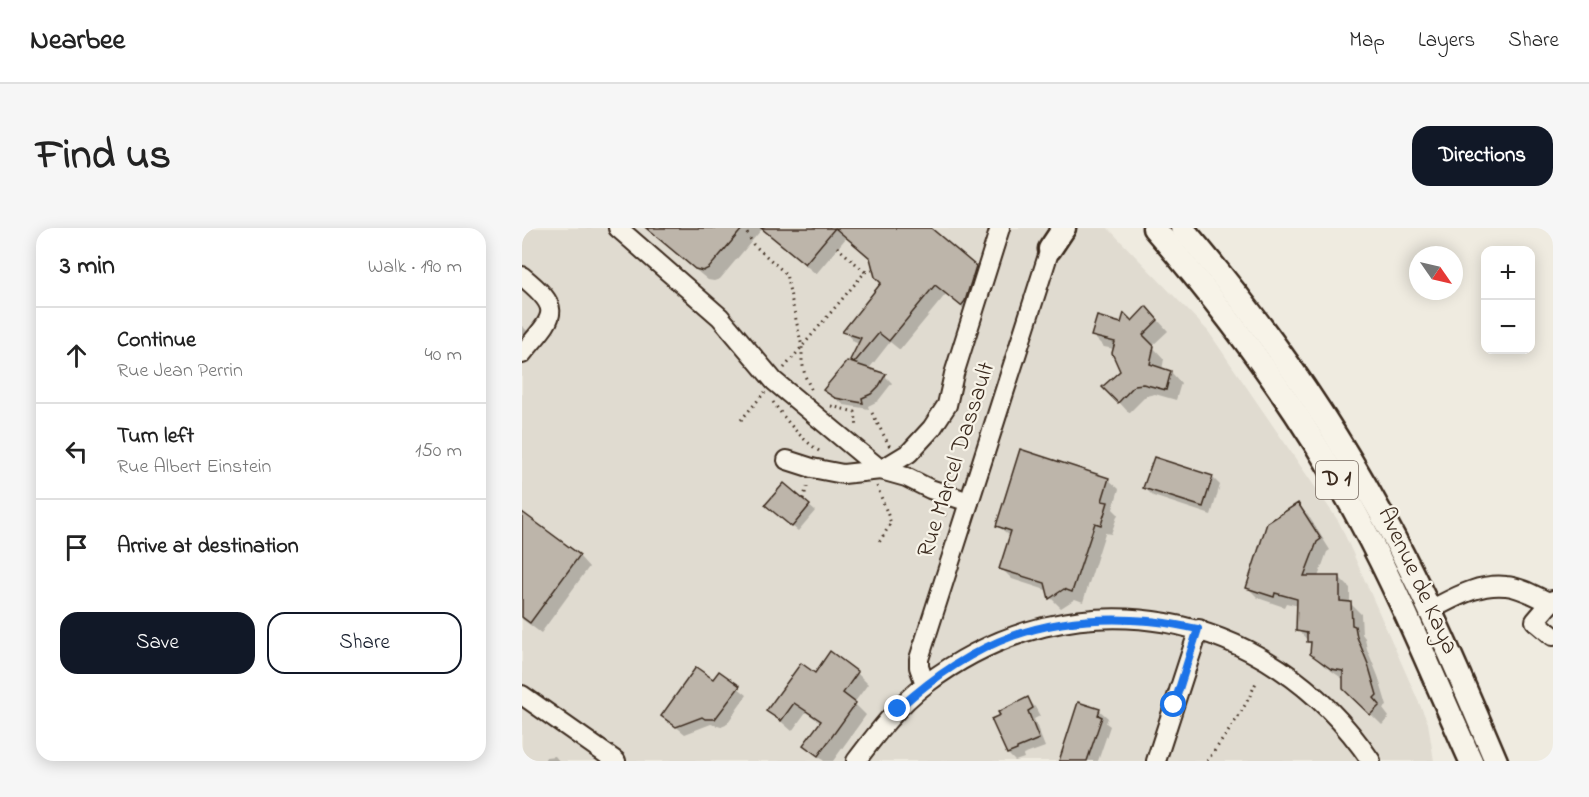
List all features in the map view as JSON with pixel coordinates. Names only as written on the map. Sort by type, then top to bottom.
[{"type":"main road","points":[[1052,239],[1064,228]]},
{"type":"main road","points":[[1136,228],[1200,299],[1360,521]]},
{"type":"main road","name":"Avenue de Kaya","points":[[1154,228],[1210,294],[1246,342],[1308,434],[1360,521],[1383,565],[1471,761]]},
{"type":"main road","name":"Avenue de Kaya","points":[[1182,228],[1262,327],[1329,425],[1379,510],[1430,610],[1496,761]]},
{"type":"street","points":[[618,228],[720,316],[774,381],[882,481]]},
{"type":"street","points":[[882,481],[932,428],[947,405],[954,374],[1000,228]]},
{"type":"street","name":"Rue Marcel Dassault","points":[[925,684],[919,667],[919,659],[1052,239]]},
{"type":"street","points":[[522,276],[543,294],[550,307],[550,313],[543,327],[522,354]]},
{"type":"street","points":[[787,460],[812,468],[882,481],[906,477],[930,489],[969,502]]},
{"type":"street","points":[[1430,610],[1468,591],[1491,586],[1508,586],[1552,601],[1535,621],[1553,636]]},
{"type":"street","points":[[856,761],[898,709],[925,684],[959,661],[995,642],[1027,630],[1059,623],[1112,619],[1151,621],[1198,629],[1259,654],[1309,689],[1336,714],[1371,761]]},
{"type":"street","points":[[1156,761],[1198,629]]},
{"type":"street","points":[[522,695],[616,761]]},
{"type":"path","points":[[744,228],[753,244],[786,274],[802,347],[805,376],[815,394]]},
{"type":"path","points":[[837,247],[865,272]]},
{"type":"path","points":[[741,420],[865,272],[872,270]]},
{"type":"path","points":[[828,405],[855,411]]},
{"type":"path","points":[[928,506],[962,523]]},
{"type":"path","points":[[1207,761],[1235,722],[1257,681]]},
{"type":"shaded area","points":[[522,228],[1108,228],[1208,331],[1339,522],[1428,723],[1434,761],[522,761]]},
{"type":"building","points":[[646,228],[743,228],[709,268],[703,271],[695,269]]},
{"type":"building","points":[[761,228],[835,228],[805,264]]},
{"type":"building","points":[[835,228],[931,228],[976,266],[965,301],[961,306],[935,285],[889,341],[879,333],[854,363],[850,360],[861,338],[842,332],[881,283],[875,277],[870,258]]},
{"type":"building","points":[[1146,306],[1158,320],[1143,335],[1154,346],[1150,364],[1171,371],[1166,390],[1143,384],[1135,385],[1118,403],[1102,387],[1120,371],[1112,353],[1115,342],[1091,336],[1097,316],[1121,323],[1124,313],[1132,321]]},
{"type":"building","points":[[847,361],[886,374],[871,394],[862,398],[863,403],[835,398],[823,390]]},
{"type":"building","points":[[1020,449],[1109,478],[1102,501],[1108,502],[1101,525],[1095,523],[1072,592],[1064,589],[1049,599],[1045,583],[999,569],[1011,531],[996,526]]},
{"type":"building","points":[[1154,457],[1213,476],[1203,507],[1143,488]]},
{"type":"building","points":[[784,483],[810,505],[792,527],[765,505]]},
{"type":"building","points":[[1298,503],[1321,539],[1317,542],[1304,576],[1340,576],[1340,601],[1351,602],[1352,625],[1355,626],[1368,664],[1377,695],[1374,698],[1380,705],[1370,715],[1343,689],[1343,671],[1331,669],[1310,654],[1311,642],[1307,642],[1307,633],[1296,631],[1297,599],[1275,593],[1274,597],[1246,588],[1267,523]]},
{"type":"building","points":[[522,512],[580,555],[530,623],[522,617]]},
{"type":"building","points":[[830,651],[858,672],[843,693],[856,703],[818,756],[803,745],[821,721],[794,703],[781,721],[766,711],[801,663],[815,673]]},
{"type":"building","points":[[696,667],[713,679],[719,671],[740,686],[715,719],[702,717],[676,727],[661,716]]},
{"type":"building","points":[[1028,697],[1033,708],[1028,711],[1039,739],[1007,754],[991,719],[1000,715],[998,712]]},
{"type":"building","points":[[1078,702],[1100,709],[1098,715],[1102,717],[1087,761],[1059,761]]},
{"type":"route","points":[[898,709],[925,684],[959,661],[995,642],[1027,630],[1088,619],[1151,621],[1198,629],[1174,705]]}]
